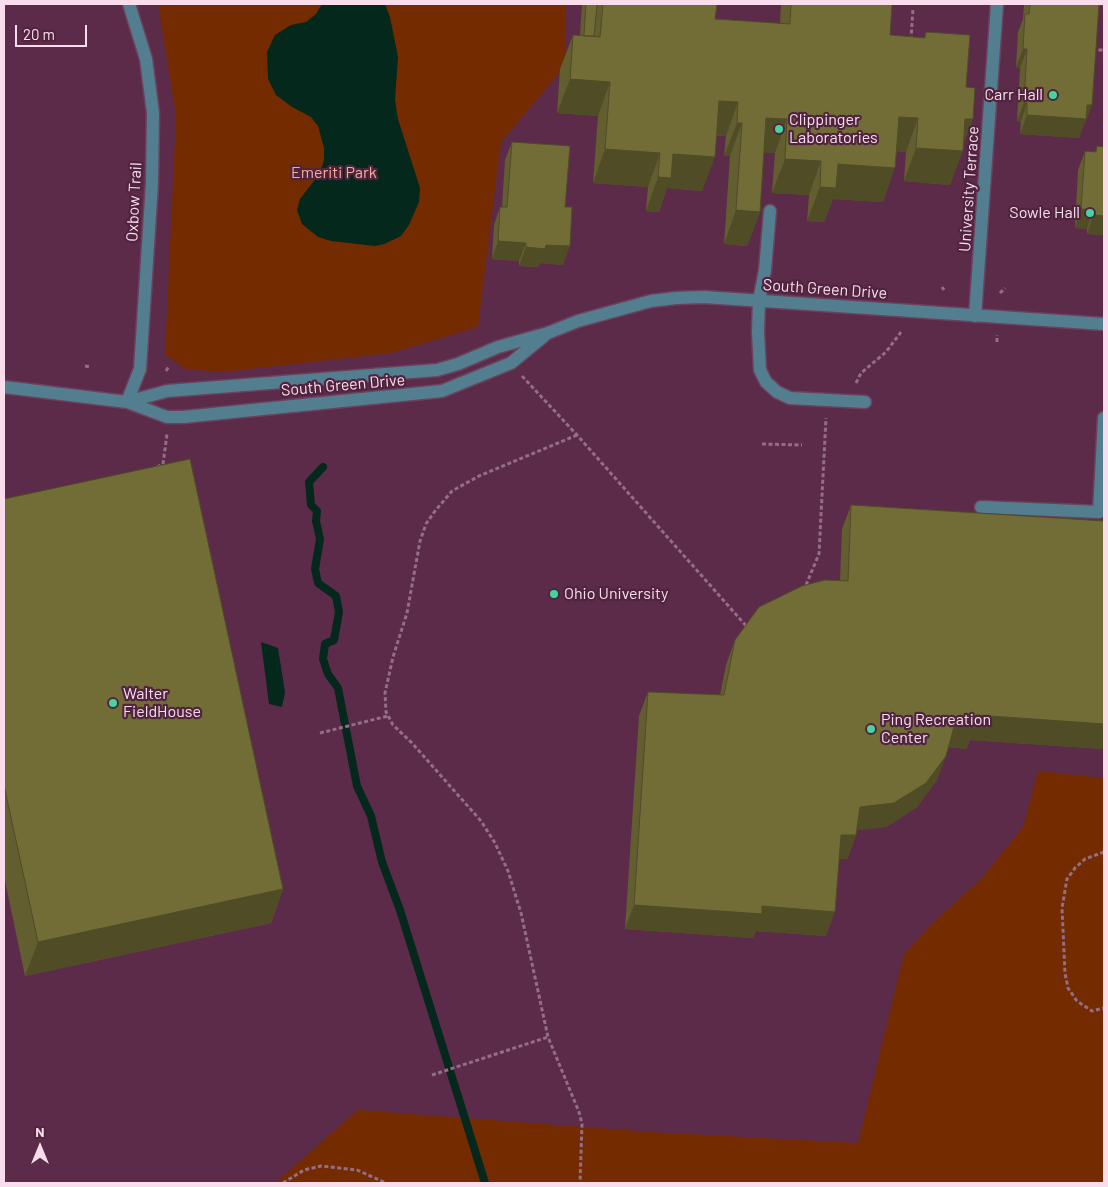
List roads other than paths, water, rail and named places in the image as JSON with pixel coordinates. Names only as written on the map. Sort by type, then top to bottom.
[{"type":"street","name":"Oxbow Trail","points":[[127,402],[140,369],[152,183],[154,113],[146,59],[129,4]]},
{"type":"street","name":"University Terrace","points":[[975,316],[997,4]]},
{"type":"street","points":[[770,211],[765,270],[759,300],[758,352],[760,370],[766,382],[777,392],[790,398],[865,402]]},
{"type":"street","name":"South Green Drive","points":[[127,402],[167,392],[437,370],[458,364],[498,347],[548,333],[578,321],[651,301],[704,297],[1104,324]]},
{"type":"street","name":"South Green Drive","points":[[4,387],[127,402],[167,417],[183,417],[442,391],[511,363],[548,333]]},
{"type":"street","points":[[981,507],[1099,512],[1104,418]]},
{"type":"waterway","points":[[323,467],[309,482],[311,505],[317,511],[316,521],[320,539],[315,569],[318,583],[336,596],[339,612],[334,640],[325,644],[323,659],[328,674],[338,688],[357,786],[371,816],[382,862],[400,910],[485,1183]]},
{"type":"place","name":"Carr Hall","points":[[1053,95]]},
{"type":"place","name":"Clippinger Laboratories","points":[[779,129]]},
{"type":"place","name":"Sowle Hall","points":[[1090,213]]},
{"type":"place","name":"Ohio University","points":[[554,594]]},
{"type":"place","name":"Walter FieldHouse","points":[[113,703]]},
{"type":"place","name":"Ping Recreation Center","points":[[871,729]]},
{"type":"park label","name":"Emeriti Park","points":[[334,173]]}]
